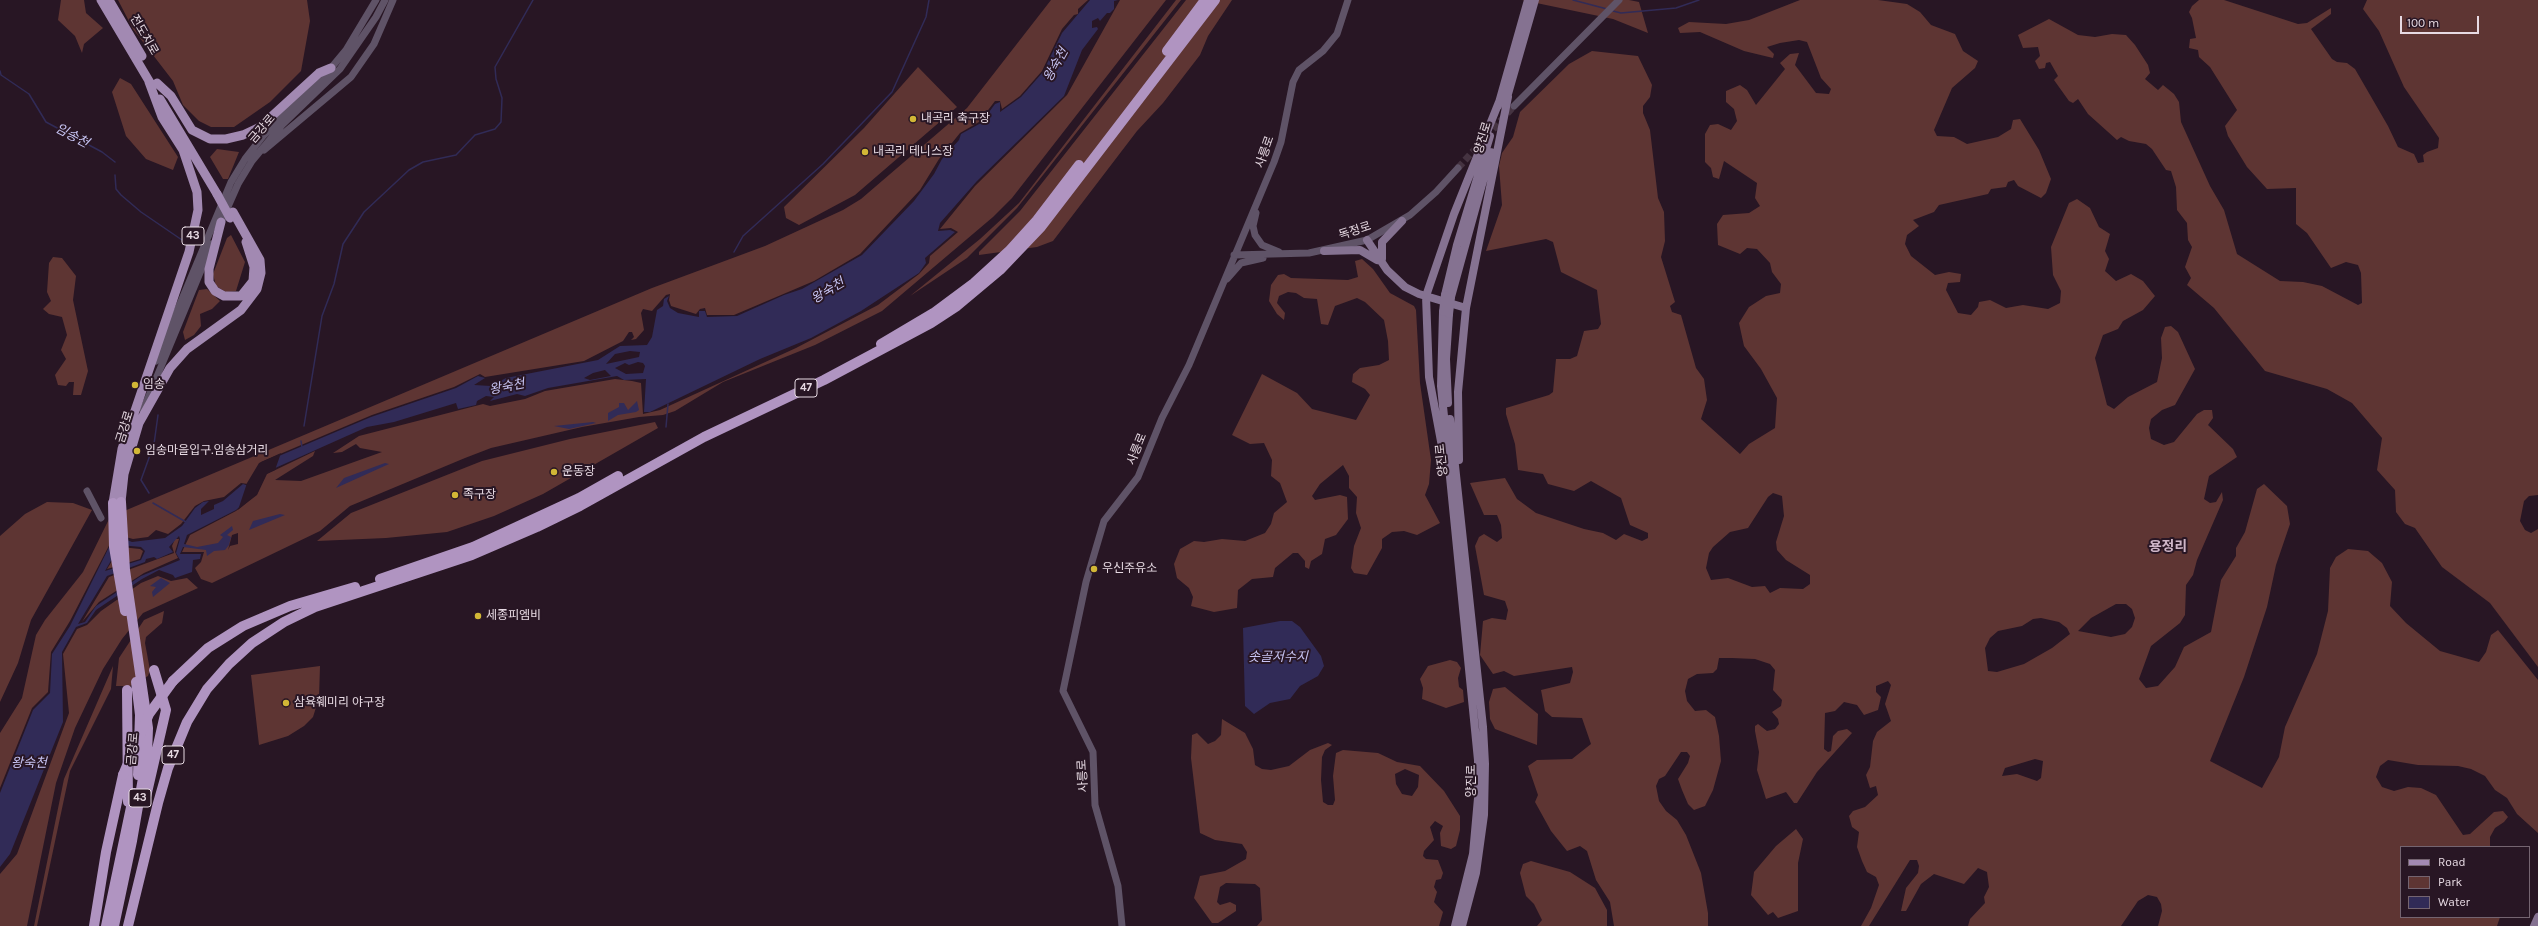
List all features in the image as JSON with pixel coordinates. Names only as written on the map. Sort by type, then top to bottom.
[{"type":"highway","name":"47","points":[[94,926],[106,852],[123,775],[150,714],[173,681],[192,661],[224,636],[262,616],[466,550],[537,519],[722,421],[881,344],[935,312],[974,284],[1009,251],[1037,220],[1205,0]]},
{"type":"highway","name":"47","points":[[128,926],[158,803],[168,768],[186,722],[207,689],[252,643],[284,622],[315,607],[472,555],[580,506],[704,437],[824,380],[931,323],[957,306],[1000,270],[1041,227],[1214,0]]},
{"type":"highway","name":"금강로","points":[[106,926],[138,770],[140,751],[138,670],[125,570],[121,519],[117,502]]},
{"type":"highway","name":"금강로","points":[[114,926],[132,841],[147,755],[148,728],[114,547],[113,526],[117,502]]},
{"type":"highway","points":[[132,841],[158,753],[166,710],[154,670]]},
{"type":"highway","points":[[127,690],[127,824]]},
{"type":"main road","name":"전도치로","points":[[101,0],[153,82]]},
{"type":"main road","name":"전도치로","points":[[109,0],[153,82]]},
{"type":"main road","name":"양진로","points":[[1456,926],[1473,854],[1478,798],[1478,760],[1441,386],[1446,313],[1457,245],[1529,6],[1535,0]]},
{"type":"main road","name":"양진로","points":[[1448,296],[1508,97],[1529,6]]},
{"type":"main road","points":[[153,82],[171,96],[192,130],[210,139],[226,139],[243,135],[260,127],[305,84],[319,73],[335,66]]},
{"type":"main road","points":[[153,82],[232,215],[248,245],[254,267],[253,281],[248,290],[241,296],[233,298],[215,291],[209,282],[209,269],[221,222]]},
{"type":"main road","name":"43","points":[[141,394],[189,252],[198,210],[197,192],[183,150],[162,117],[153,82]]},
{"type":"main road","points":[[1461,519],[1458,392],[1466,308],[1508,97]]},
{"type":"main road","points":[[1453,508],[1429,377],[1426,296],[1457,206],[1499,102]]},
{"type":"main road","name":"43","points":[[139,423],[178,358],[193,344],[241,310],[257,289],[261,273],[260,260],[232,215]]},
{"type":"main road","points":[[1384,266],[1380,250],[1382,242],[1402,221]]},
{"type":"main road","points":[[1367,240],[1384,266]]},
{"type":"main road","points":[[1324,251],[1360,250],[1374,257],[1404,287],[1426,296],[1466,308]]},
{"type":"main road","name":"양진로","points":[[1446,313],[1448,396],[1483,727],[1485,764],[1484,815],[1476,873],[1462,926]]},
{"type":"main road","name":"금강로","points":[[117,502],[122,449],[141,394]]},
{"type":"main road","name":"금강로","points":[[117,502],[139,423]]},
{"type":"main road","points":[[2534,926],[2538,917]]},
{"type":"street","name":"금강로","points":[[348,52],[376,0]]},
{"type":"street","name":"금강로","points":[[139,423],[147,397],[238,184],[252,161],[282,125],[348,52],[376,17],[385,0]]},
{"type":"street","points":[[252,161],[351,77],[374,44],[393,0]]},
{"type":"street","name":"사릉로","points":[[1122,926],[1118,886],[1095,804],[1093,752],[1063,691],[1086,582],[1104,521],[1138,477],[1162,418],[1189,365],[1234,255],[1261,194],[1281,142],[1293,82],[1299,70],[1323,51],[1337,34],[1348,0]]},
{"type":"street","points":[[1514,106],[1592,25],[1619,0]]},
{"type":"street","name":"금강로","points":[[141,394],[232,182],[245,159],[263,136],[335,66]]},
{"type":"street","name":"독정로","points":[[1234,255],[1324,251],[1367,240],[1402,221],[1432,196],[1458,168]]},
{"type":"street","points":[[1261,194],[1253,226],[1255,235],[1262,244],[1283,254]]},
{"type":"street","points":[[1218,293],[1233,270],[1241,263],[1283,254]]},
{"type":"street","points":[[87,491],[101,518]]},
{"type":"green space","points":[[61,0],[84,0],[86,13],[103,28],[84,44],[82,53],[75,36],[58,20]]},
{"type":"green space","points":[[118,0],[307,0],[310,21],[301,71],[270,102],[234,127],[211,127],[199,121],[183,105],[173,81],[133,29]]},
{"type":"green space","points":[[1051,0],[1088,0],[1078,9],[1078,14],[1074,15],[1062,29],[1042,71],[1020,96],[1002,109],[1000,101],[995,101],[979,122],[960,133],[939,159],[920,190],[860,254],[814,281],[734,315],[707,315],[705,308],[700,309],[696,314],[671,306],[669,300],[670,294],[666,295],[652,311],[643,309],[641,313],[644,330],[636,339],[631,340],[634,337],[632,332],[629,332],[623,341],[584,361],[485,377],[480,374],[454,387],[372,415],[261,462],[248,484],[241,483],[224,497],[204,501],[195,506],[181,524],[168,534],[156,530],[148,537],[133,539],[115,534],[70,621],[51,652],[48,692],[32,708],[0,788],[0,733],[22,698],[36,635],[45,620],[83,572],[110,517],[652,288],[765,246],[843,210],[861,199],[967,108]]},
{"type":"green space","points":[[1120,0],[1166,0],[1012,198],[993,217],[882,311],[815,345],[723,382],[675,411],[663,415],[639,417],[582,427],[491,448],[465,458],[350,506],[320,531],[212,583],[201,579],[195,568],[201,562],[204,552],[182,552],[190,535],[236,511],[257,495],[267,474],[315,451],[313,456],[275,480],[301,481],[382,452],[360,448],[356,444],[342,452],[333,453],[359,436],[483,404],[490,406],[525,399],[545,391],[615,379],[632,381],[641,383],[643,414],[660,410],[796,348],[878,305],[919,274],[929,263],[930,256],[958,232],[951,228],[940,229],[975,186],[1067,95]]},
{"type":"green space","points":[[1176,0],[1181,0],[1017,208],[967,258],[910,296],[980,239],[1019,203]]},
{"type":"green space","points":[[1186,0],[1232,0],[1208,36],[1200,55],[1163,103],[1137,131],[1053,241],[1037,247],[979,255],[979,252],[1020,211]]},
{"type":"green space","points":[[1522,0],[1629,0],[1639,2],[1648,33],[1613,19]]},
{"type":"green space","points":[[1800,0],[1878,0],[1907,4],[1920,12],[1931,25],[1955,34],[1963,51],[1978,61],[1975,68],[1952,88],[1934,130],[1937,136],[1954,137],[1967,144],[1998,137],[2011,129],[2013,120],[2020,119],[2039,150],[2051,179],[2046,193],[2041,198],[2018,186],[2014,180],[2008,182],[2006,187],[1991,189],[1988,194],[1939,205],[1934,212],[1913,220],[1919,226],[1907,235],[1905,244],[1911,256],[1935,275],[1949,272],[1961,274],[1960,282],[1948,283],[1946,290],[1958,313],[1971,315],[1978,307],[1979,302],[1990,300],[2006,308],[2023,305],[2048,309],[2060,303],[2061,291],[2053,275],[2051,247],[2069,203],[2077,199],[2090,208],[2099,227],[2110,234],[2105,251],[2109,259],[2105,271],[2116,281],[2131,274],[2143,281],[2155,296],[2143,310],[2123,321],[2118,329],[2103,335],[2095,358],[2107,405],[2114,409],[2128,397],[2157,382],[2162,358],[2161,338],[2165,327],[2171,326],[2178,332],[2195,369],[2175,405],[2162,410],[2151,419],[2149,428],[2151,439],[2164,445],[2174,442],[2197,414],[2204,410],[2212,410],[2213,418],[2208,425],[2233,449],[2237,457],[2209,476],[2204,499],[2210,503],[2216,502],[2222,492],[2223,500],[2197,560],[2193,575],[2186,585],[2185,615],[2180,623],[2151,646],[2139,679],[2146,688],[2158,686],[2175,667],[2184,647],[2211,632],[2221,580],[2236,556],[2236,548],[2245,532],[2257,489],[2264,484],[2287,506],[2290,524],[2276,565],[2267,607],[2244,677],[2210,761],[2262,788],[2279,757],[2285,727],[2317,654],[2328,611],[2330,568],[2336,557],[2348,549],[2368,551],[2382,563],[2392,582],[2390,606],[2406,623],[2440,651],[2479,662],[2486,652],[2491,635],[2498,630],[2538,680],[2538,833],[2517,814],[2507,798],[2495,790],[2485,776],[2471,769],[2458,766],[2418,765],[2388,760],[2380,766],[2376,777],[2382,787],[2394,791],[2408,787],[2421,788],[2436,795],[2463,835],[2470,834],[2494,812],[2503,811],[2508,817],[2504,822],[2495,828],[2490,837],[2490,846],[2400,846],[2400,918],[2500,918],[2497,926],[2158,926],[2162,911],[2161,904],[2157,897],[2148,895],[2138,901],[2121,926],[1968,926],[1970,919],[1985,903],[1984,897],[1989,887],[1987,872],[1978,868],[1964,884],[1934,874],[1921,884],[1906,911],[1901,911],[1906,888],[1918,873],[1919,866],[1917,860],[1910,860],[1869,926],[1861,926],[1871,908],[1879,885],[1876,877],[1867,872],[1862,861],[1857,847],[1859,832],[1852,827],[1849,816],[1853,811],[1865,807],[1878,795],[1876,786],[1870,788],[1866,775],[1870,767],[1873,741],[1877,732],[1891,721],[1885,704],[1891,685],[1888,681],[1876,686],[1876,692],[1881,697],[1878,710],[1864,715],[1857,705],[1844,702],[1835,711],[1825,713],[1824,749],[1828,752],[1831,751],[1833,736],[1838,731],[1847,729],[1852,733],[1817,772],[1797,803],[1794,803],[1786,792],[1766,799],[1757,770],[1759,752],[1755,726],[1758,724],[1767,731],[1775,729],[1779,724],[1778,719],[1772,712],[1781,706],[1782,700],[1773,690],[1775,670],[1770,664],[1755,659],[1719,658],[1717,669],[1713,673],[1697,674],[1688,679],[1685,691],[1687,701],[1695,711],[1706,710],[1715,717],[1719,736],[1721,761],[1713,790],[1705,806],[1694,810],[1688,804],[1678,779],[1688,763],[1690,756],[1687,752],[1681,752],[1665,776],[1659,779],[1656,786],[1659,801],[1666,811],[1677,820],[1686,835],[1701,873],[1708,913],[1708,926],[1614,926],[1610,902],[1596,880],[1587,851],[1580,846],[1567,851],[1551,831],[1535,802],[1538,795],[1528,766],[1537,760],[1572,759],[1591,744],[1582,718],[1552,717],[1545,711],[1541,690],[1570,683],[1573,672],[1572,667],[1514,676],[1504,671],[1493,674],[1480,655],[1483,621],[1492,618],[1506,620],[1508,610],[1505,601],[1484,595],[1475,546],[1479,537],[1484,534],[1497,542],[1502,538],[1501,525],[1497,515],[1484,515],[1470,483],[1505,478],[1517,499],[1536,513],[1584,529],[1603,533],[1616,540],[1624,534],[1642,541],[1648,538],[1648,533],[1630,525],[1621,498],[1591,481],[1574,491],[1548,484],[1543,474],[1518,470],[1515,444],[1506,414],[1506,408],[1549,395],[1553,392],[1556,359],[1570,359],[1577,356],[1584,331],[1598,329],[1601,324],[1597,290],[1561,272],[1553,242],[1546,239],[1486,251],[1502,205],[1499,166],[1502,153],[1513,137],[1520,112],[1569,64],[1592,51],[1638,56],[1652,85],[1650,97],[1643,106],[1643,113],[1650,130],[1658,198],[1664,212],[1665,241],[1661,257],[1675,302],[1670,306],[1672,312],[1681,315],[1696,368],[1704,379],[1707,400],[1701,419],[1740,454],[1749,444],[1775,428],[1777,398],[1761,369],[1744,346],[1739,323],[1749,307],[1766,296],[1780,293],[1781,284],[1772,272],[1770,263],[1757,249],[1747,248],[1740,254],[1718,245],[1717,224],[1723,215],[1749,213],[1760,206],[1755,198],[1757,183],[1724,161],[1719,179],[1713,177],[1711,168],[1705,162],[1705,134],[1710,125],[1718,124],[1731,130],[1737,121],[1734,109],[1726,102],[1726,91],[1740,85],[1747,90],[1756,105],[1785,69],[1780,63],[1790,54],[1799,53],[1795,65],[1816,93],[1829,94],[1831,89],[1821,78],[1807,42],[1799,40],[1767,47],[1774,54],[1773,58],[1744,51],[1700,32],[1680,33],[1678,28],[1689,22],[1726,24],[1749,20]],"holes":[[[1773,493],[1782,496],[1784,516],[1776,542],[1777,550],[1786,560],[1810,575],[1810,584],[1803,589],[1780,588],[1770,593],[1765,586],[1752,587],[1728,578],[1711,580],[1706,568],[1709,553],[1713,547],[1730,532],[1748,528],[1768,497]],[[2116,604],[2126,604],[2132,609],[2135,618],[2132,627],[2125,634],[2111,637],[2078,631],[2091,618]],[[2041,618],[2059,622],[2067,628],[2070,634],[2052,648],[2024,664],[1997,672],[1988,671],[1985,648],[1990,638],[1998,631],[2022,626],[2033,619]],[[2035,759],[2043,761],[2041,778],[2037,781],[2017,774],[2002,776],[2005,768]]]},
{"type":"green space","points":[[2199,0],[2224,0],[2298,24],[2307,23],[2331,8],[2331,14],[2311,29],[2332,59],[2337,62],[2347,63],[2355,69],[2388,126],[2398,147],[2414,154],[2418,163],[2424,162],[2423,155],[2427,152],[2438,148],[2439,138],[2404,87],[2379,31],[2363,9],[2367,0],[2538,0],[2538,495],[2529,496],[2524,501],[2520,521],[2525,530],[2531,533],[2538,529],[2538,667],[2490,603],[2442,567],[2415,528],[2405,524],[2396,512],[2395,490],[2377,470],[2382,438],[2352,403],[2327,389],[2265,371],[2214,308],[2187,285],[2191,278],[2185,267],[2192,247],[2188,240],[2187,223],[2177,210],[2176,187],[2171,171],[2166,170],[2152,149],[2146,144],[2129,141],[2121,137],[2117,140],[2088,114],[2078,99],[2073,103],[2069,101],[2054,80],[2058,76],[2050,62],[2046,63],[2045,68],[2039,69],[2035,61],[2040,56],[2038,47],[2023,48],[2018,35],[2049,19],[2078,35],[2095,37],[2112,34],[2126,35],[2135,45],[2148,65],[2150,73],[2145,79],[2158,90],[2163,85],[2174,94],[2179,102],[2181,122],[2210,186],[2224,210],[2237,254],[2280,281],[2303,282],[2322,286],[2358,305],[2362,303],[2361,273],[2358,265],[2346,262],[2331,268],[2307,233],[2296,224],[2296,188],[2267,189],[2247,167],[2228,136],[2225,126],[2237,110],[2210,67],[2199,57],[2198,50],[2189,48],[2190,39],[2196,38],[2192,18],[2189,12],[2192,6]]},
{"type":"green space","points":[[918,67],[957,107],[855,195],[799,225],[786,218],[784,207],[864,128]]},
{"type":"green space","points":[[120,78],[131,84],[178,157],[173,170],[146,159],[126,136],[112,92]]},
{"type":"green space","points":[[217,149],[239,152],[228,179],[223,179],[210,157]]},
{"type":"green space","points":[[231,235],[245,262],[236,291],[226,292],[216,286],[213,274],[227,238]]},
{"type":"green space","points":[[53,257],[62,258],[76,276],[73,300],[88,371],[81,395],[73,395],[74,382],[69,382],[66,386],[58,385],[55,375],[66,359],[61,350],[67,335],[62,317],[49,314],[43,309],[51,301],[47,292],[49,263]]},
{"type":"green space","points":[[1362,259],[1373,269],[1390,293],[1414,306],[1416,310],[1420,383],[1431,460],[1429,484],[1425,495],[1440,523],[1417,535],[1404,531],[1392,532],[1382,539],[1382,548],[1367,575],[1354,573],[1351,568],[1354,546],[1361,528],[1356,513],[1357,497],[1349,488],[1349,476],[1343,465],[1320,484],[1312,496],[1315,500],[1340,495],[1347,497],[1348,519],[1336,535],[1325,539],[1322,554],[1311,561],[1309,569],[1305,567],[1305,561],[1298,553],[1293,553],[1275,568],[1273,577],[1252,579],[1238,590],[1237,608],[1214,612],[1191,606],[1193,597],[1189,588],[1177,578],[1174,564],[1180,549],[1194,541],[1204,542],[1222,539],[1245,541],[1265,533],[1271,524],[1274,513],[1287,502],[1280,483],[1271,476],[1272,460],[1264,443],[1250,444],[1232,435],[1262,374],[1297,393],[1312,409],[1356,420],[1370,395],[1365,389],[1352,382],[1353,374],[1360,368],[1379,365],[1389,360],[1388,341],[1384,320],[1365,302],[1357,298],[1335,306],[1328,325],[1321,324],[1317,299],[1304,298],[1296,293],[1288,292],[1279,296],[1277,303],[1285,313],[1284,320],[1277,314],[1269,301],[1271,285],[1278,275],[1284,274],[1291,278],[1348,280],[1358,277],[1355,261]]},
{"type":"green space","points":[[207,289],[220,301],[212,309],[200,314],[201,326],[194,335],[185,340],[183,332],[199,290]]},
{"type":"green space","points":[[655,422],[658,428],[543,494],[494,516],[447,532],[386,538],[317,541],[351,513],[482,461],[570,439]]},
{"type":"green space","points":[[47,502],[73,503],[92,510],[31,620],[18,663],[0,702],[0,536],[25,514]]},
{"type":"green space","points":[[175,539],[179,539],[175,552],[178,558],[144,573],[99,602],[82,622],[109,577],[174,553],[172,546]]},
{"type":"green space","points":[[121,547],[140,549],[143,551],[140,559],[107,569]]},
{"type":"green space","points":[[158,576],[171,581],[187,578],[198,588],[143,613],[122,639],[103,669],[75,728],[56,783],[27,926],[0,926],[0,874],[17,854],[69,713],[63,654],[77,629],[87,625],[101,611],[141,583]]},
{"type":"green space","points":[[164,611],[162,623],[146,637],[145,643],[150,670],[148,676],[130,686],[116,686],[119,658],[144,620]]},
{"type":"green space","points":[[1450,660],[1457,662],[1461,668],[1458,678],[1459,687],[1463,690],[1464,702],[1446,708],[1422,699],[1423,688],[1420,679],[1428,666]]},
{"type":"green space","points":[[113,666],[111,689],[70,771],[37,926],[34,926],[64,779]]},
{"type":"green space","name":"삼육훼미리 야구장","points":[[320,666],[319,698],[313,717],[304,726],[288,736],[259,745],[251,675]]},
{"type":"green space","points":[[1505,687],[1538,714],[1537,745],[1495,729],[1490,719],[1489,702],[1493,689]]},
{"type":"green space","points":[[1222,719],[1245,733],[1253,749],[1255,765],[1262,769],[1271,770],[1289,766],[1310,750],[1328,743],[1332,745],[1325,750],[1322,757],[1321,780],[1323,802],[1328,805],[1333,805],[1335,800],[1333,776],[1336,753],[1343,750],[1378,753],[1397,762],[1420,766],[1444,791],[1460,816],[1460,830],[1456,846],[1451,849],[1441,846],[1440,833],[1443,826],[1435,821],[1430,827],[1434,840],[1424,851],[1423,856],[1426,859],[1438,860],[1443,873],[1441,879],[1436,880],[1434,887],[1437,892],[1434,902],[1443,912],[1439,926],[1257,926],[1262,920],[1260,888],[1255,884],[1226,883],[1220,887],[1217,902],[1220,905],[1230,902],[1236,905],[1236,911],[1218,923],[1212,923],[1194,898],[1200,876],[1225,871],[1246,859],[1247,852],[1242,844],[1215,840],[1200,833],[1191,758],[1192,735],[1197,733],[1208,744],[1215,741],[1221,735]],"holes":[[[1405,769],[1419,775],[1418,787],[1412,796],[1402,794],[1396,784],[1395,774]]]},
{"type":"green space","points":[[1796,829],[1803,839],[1798,863],[1798,911],[1778,918],[1773,912],[1768,915],[1751,895],[1754,872],[1776,846]]},
{"type":"green space","points":[[1531,861],[1570,872],[1595,888],[1607,910],[1607,926],[1537,926],[1542,920],[1534,904],[1526,896],[1520,873],[1523,864]]},
{"type":"water","name":"왕숙천","points":[[1090,0],[1118,0],[1114,1],[1114,9],[1110,13],[1107,13],[1100,21],[1098,18],[1092,21],[1092,28],[1097,27],[1098,29],[1082,50],[1064,96],[977,181],[940,223],[938,231],[950,230],[955,232],[925,258],[926,263],[919,273],[861,311],[811,338],[760,359],[650,412],[644,412],[646,379],[624,380],[617,376],[548,388],[525,396],[517,394],[490,401],[494,397],[486,396],[477,401],[476,405],[458,409],[456,403],[394,422],[367,427],[264,473],[255,493],[236,510],[187,535],[184,544],[197,547],[218,543],[223,537],[220,535],[232,526],[233,530],[227,535],[231,537],[229,545],[225,550],[214,551],[207,556],[206,550],[183,547],[180,554],[201,554],[200,559],[193,560],[192,572],[175,578],[173,575],[159,570],[142,579],[96,610],[87,623],[76,627],[62,652],[63,722],[10,854],[0,867],[0,793],[33,710],[50,693],[52,654],[70,626],[115,535],[132,542],[165,538],[182,526],[195,508],[203,502],[209,501],[201,509],[201,515],[214,509],[214,505],[223,501],[243,484],[249,486],[260,464],[371,417],[456,388],[478,376],[485,378],[474,385],[491,386],[506,378],[598,360],[620,346],[647,345],[652,337],[657,310],[663,306],[664,299],[669,296],[667,301],[670,308],[678,313],[699,317],[699,311],[705,311],[707,317],[737,316],[784,295],[802,289],[862,255],[914,201],[934,174],[942,159],[959,140],[961,134],[981,123],[995,104],[1000,102],[1000,112],[1021,97],[1043,72],[1062,33]],"holes":[[[630,351],[640,352],[639,357],[606,364],[615,354]],[[638,362],[643,363],[645,366],[643,373],[626,374],[615,368],[625,363],[629,365]],[[605,370],[611,376],[590,380],[584,378],[593,373]],[[179,536],[180,539],[176,553],[180,560],[141,576],[96,606],[85,622],[78,624],[107,576],[145,562],[146,559],[154,557],[157,559],[173,552],[169,547]],[[120,545],[141,547],[145,551],[141,560],[105,571]]]},
{"type":"water","points":[[637,401],[639,410],[636,412],[618,415],[608,421],[608,413],[619,407],[619,403],[624,403],[628,410]]},
{"type":"water","points":[[593,422],[596,423],[569,429],[554,426]]},
{"type":"water","points":[[385,463],[389,464],[336,488],[344,478]]},
{"type":"water","points":[[280,514],[285,515],[249,530],[253,521]]},
{"type":"water","points":[[161,578],[170,583],[153,597],[152,592],[156,587],[150,586]]},
{"type":"water","name":"솟골저수지","points":[[1280,621],[1292,621],[1300,627],[1321,656],[1324,666],[1318,676],[1300,686],[1290,699],[1270,703],[1254,714],[1245,706],[1243,628]]},
{"type":"pier","points":[[281,453],[275,470],[266,474],[257,494],[238,510],[247,483],[259,463]]},
{"type":"pier","points":[[238,533],[238,544],[230,546],[228,550],[232,535]]},
{"type":"waterway","points":[[304,426],[322,316],[334,284],[343,244],[364,212],[409,170],[423,162],[456,155],[475,135],[495,129],[501,122],[502,98],[496,79],[495,67],[533,0]]},
{"type":"waterway","points":[[734,252],[743,236],[823,164],[892,92],[926,17],[929,0]]},
{"type":"waterway","points":[[1573,0],[1607,9]]},
{"type":"waterway","points":[[1613,11],[1621,13],[1676,8],[1699,0]]},
{"type":"waterway","name":"임송천","points":[[0,71],[1,75],[29,94],[46,122],[102,152],[115,162]]},
{"type":"waterway","name":"임송천","points":[[115,175],[116,189],[121,195],[141,212],[182,240]]},
{"type":"waterway","points":[[666,427],[668,404]]},
{"type":"waterway","name":"임송천","points":[[149,493],[141,480],[154,444],[158,415]]},
{"type":"waterway","points":[[301,441],[302,447]]},
{"type":"waterway","name":"임송천","points":[[153,503],[186,522]]},
{"type":"tunnel","points":[[1458,168],[1514,106]]},
{"type":"place","name":"내곡리 축구장","points":[[913,119]]},
{"type":"place","name":"내곡리 테니스장","points":[[865,152]]},
{"type":"place","name":"임송","points":[[135,385]]},
{"type":"place","name":"임송마을입구.임송삼거리","points":[[137,451]]},
{"type":"place","name":"운동장","points":[[554,472]]},
{"type":"place","name":"족구장","points":[[455,495]]},
{"type":"place","name":"우신주유소","points":[[1094,569]]},
{"type":"place","name":"세종피엠비","points":[[478,616]]},
{"type":"place","name":"삼육훼미리 야구장","points":[[286,703]]},
{"type":"district","name":"용정리","points":[[2168,547]]}]
